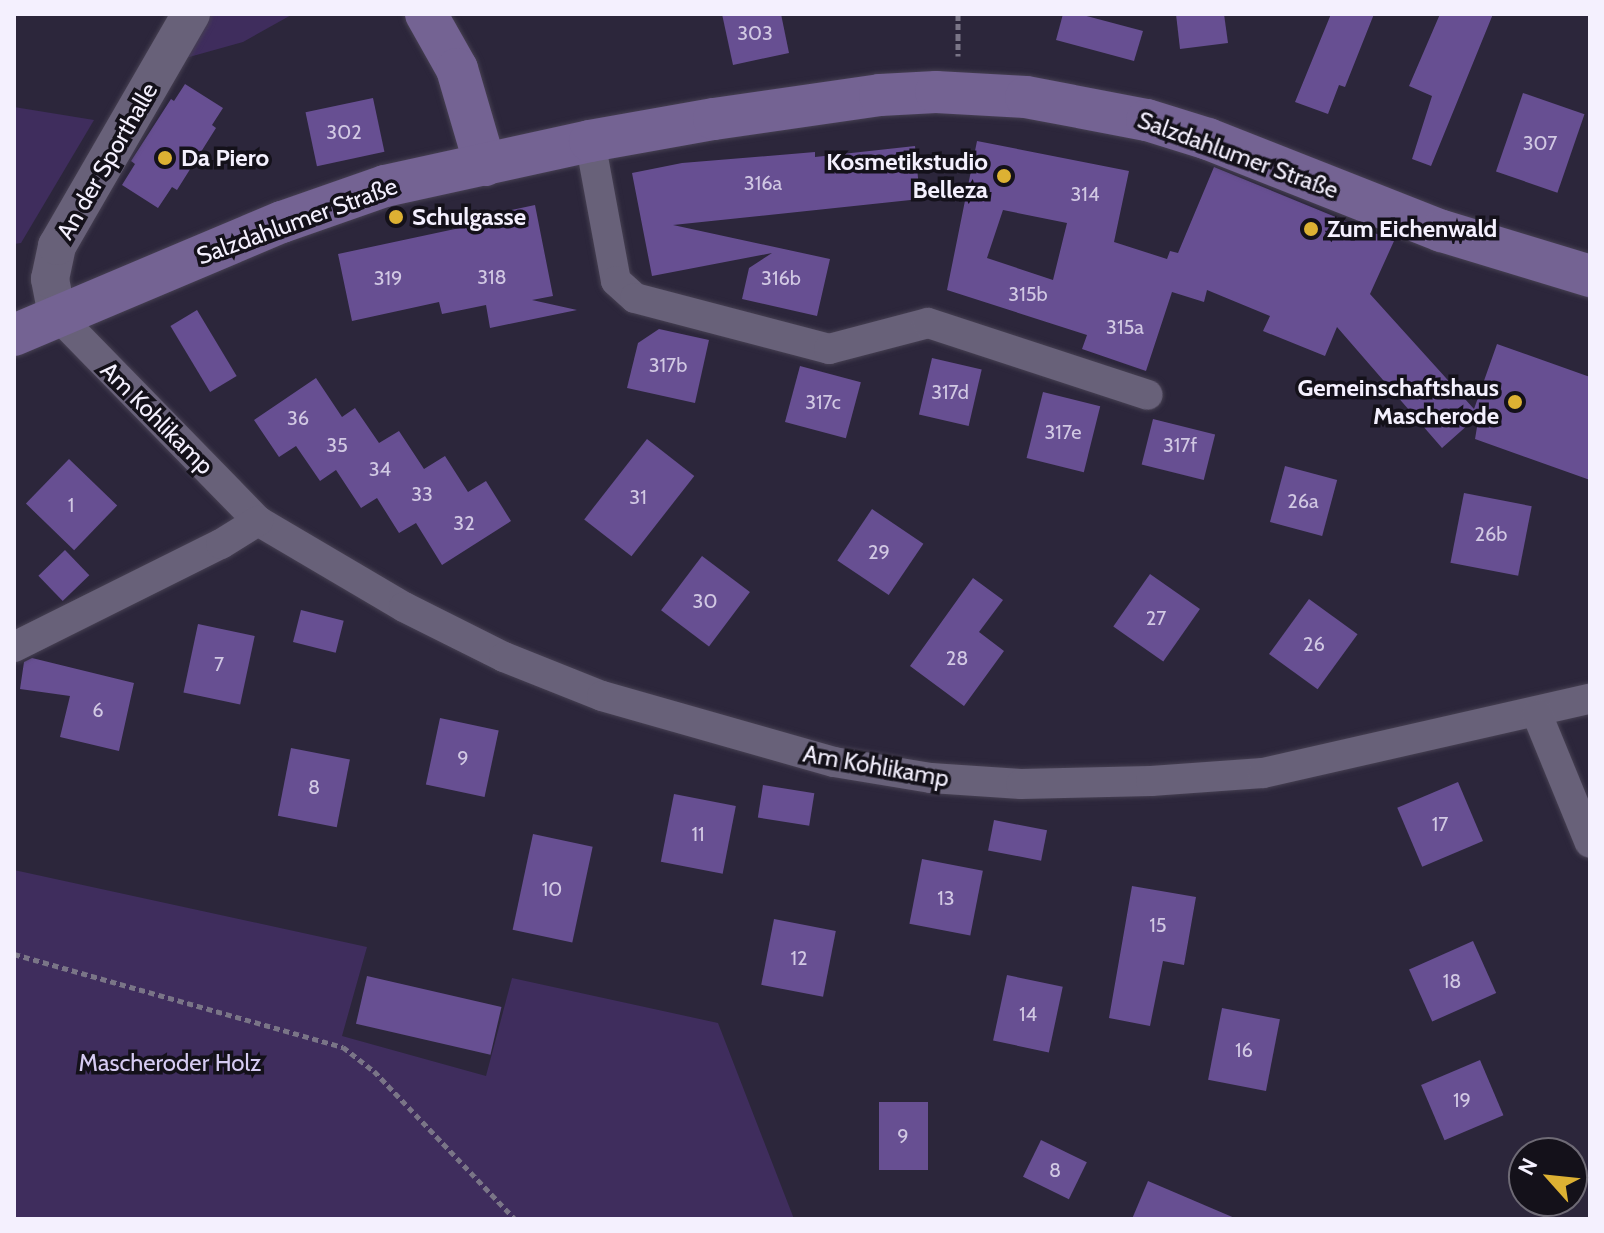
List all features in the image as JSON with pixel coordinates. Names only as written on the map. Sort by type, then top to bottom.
[{"type":"main road","points":[[426,14],[457,69],[485,165]]},
{"type":"main road","name":"Salzdahlumer Straße","points":[[14,335],[341,200],[385,186],[590,141],[880,95],[961,92],[1026,97],[1114,112],[1208,139],[1442,231],[1590,276]]},
{"type":"street","name":"An der Sporthalle","points":[[57,315],[50,279],[57,246],[191,14]]},
{"type":"street","points":[[590,141],[616,281],[635,298],[829,349],[928,323],[1148,395]]},
{"type":"street","name":"Am Kohlikamp","points":[[57,315],[258,521],[404,607],[504,657],[602,696],[834,762],[931,778],[1021,784],[1151,781],[1263,773],[1537,714],[1590,699]]},
{"type":"street","points":[[14,647],[221,544],[258,521]]},
{"type":"street","points":[[1537,714],[1590,843]]},
{"type":"path","points":[[14,954],[343,1047],[374,1071],[515,1219]]},
{"type":"green space","points":[[208,14],[293,14],[243,42],[182,59]]},
{"type":"green space","points":[[14,107],[94,120],[21,243],[14,244]]},
{"type":"green space","name":"Mascheroder Holz","points":[[14,870],[367,947],[342,1036],[486,1076],[512,978],[718,1023],[794,1219],[14,1219]]},
{"type":"building","points":[[722,14],[781,14],[789,53],[733,65]]},
{"type":"building","points":[[1063,14],[1079,14],[1143,31],[1134,61],[1056,40]]},
{"type":"building","points":[[1176,14],[1224,14],[1228,43],[1180,49]]},
{"type":"building","points":[[1331,14],[1374,14],[1345,87],[1339,85],[1328,114],[1295,102]]},
{"type":"building","points":[[1440,14],[1493,14],[1431,166],[1412,159],[1432,96],[1409,86]]},
{"type":"building","points":[[185,84],[223,108],[212,125],[216,128],[177,190],[172,187],[158,208],[122,185],[135,164],[131,161],[171,99],[174,101]]},
{"type":"building","points":[[1523,93],[1584,114],[1557,193],[1496,171]]},
{"type":"building","points":[[373,98],[384,152],[317,166],[306,112]]},
{"type":"building","points":[[977,141],[1129,171],[1114,242],[1167,259],[1170,251],[1178,253],[1214,167],[1394,241],[1370,294],[1474,409],[1497,344],[1590,377],[1590,480],[1475,439],[1479,415],[1442,448],[1337,327],[1325,356],[1263,331],[1270,316],[1207,290],[1204,302],[1172,292],[1146,371],[1082,349],[1087,335],[947,290]],"holes":[[[1003,210],[1067,223],[1053,280],[987,258]]]},
{"type":"building","points":[[915,146],[920,199],[673,225],[830,259],[817,316],[742,299],[749,268],[772,253],[652,276],[632,173],[682,163],[815,152],[815,157]]},
{"type":"building","points":[[535,205],[553,296],[532,300],[577,310],[490,328],[486,305],[442,314],[439,302],[352,321],[338,254],[469,226],[468,219]]},
{"type":"building","points":[[197,310],[237,376],[210,392],[170,326]]},
{"type":"building","points":[[659,329],[709,340],[695,403],[627,388],[638,343]]},
{"type":"building","points":[[932,358],[982,369],[969,426],[919,415]]},
{"type":"building","points":[[800,366],[861,382],[846,438],[785,422]]},
{"type":"building","points":[[316,378],[342,417],[355,408],[379,443],[399,431],[424,469],[445,456],[468,492],[486,481],[511,521],[442,565],[416,523],[399,533],[377,498],[361,508],[336,470],[320,481],[296,446],[279,457],[254,420]]},
{"type":"building","points":[[1043,392],[1100,406],[1084,472],[1027,458]]},
{"type":"building","points":[[1153,419],[1215,434],[1204,480],[1142,465]]},
{"type":"building","points":[[647,439],[694,476],[631,556],[584,519]]},
{"type":"building","points":[[69,459],[117,506],[74,550],[26,504]]},
{"type":"building","points":[[1285,466],[1337,480],[1322,536],[1270,522]]},
{"type":"building","points":[[1464,493],[1532,506],[1518,576],[1450,563]]},
{"type":"building","points":[[872,509],[923,544],[889,595],[837,560]]},
{"type":"building","points":[[65,550],[89,575],[63,601],[38,576]]},
{"type":"building","points":[[702,556],[750,592],[709,646],[661,610]]},
{"type":"building","points":[[1150,574],[1200,609],[1163,661],[1113,626]]},
{"type":"building","points":[[973,578],[1003,600],[979,632],[1004,651],[964,706],[910,666]]},
{"type":"building","points":[[1309,599],[1358,634],[1318,689],[1269,654]]},
{"type":"building","points":[[301,610],[344,621],[336,653],[293,642]]},
{"type":"building","points":[[198,624],[255,636],[240,705],[183,692]]},
{"type":"building","points":[[32,658],[134,683],[119,751],[60,737],[70,696],[20,689],[24,662]]},
{"type":"building","points":[[440,718],[499,730],[485,797],[426,785]]},
{"type":"building","points":[[291,748],[350,759],[337,827],[278,816]]},
{"type":"building","points":[[1458,782],[1483,841],[1422,867],[1397,808]]},
{"type":"building","points":[[763,785],[814,793],[809,826],[758,818]]},
{"type":"building","points":[[674,794],[736,806],[723,874],[661,862]]},
{"type":"building","points":[[994,820],[1047,830],[1041,861],[988,850]]},
{"type":"building","points":[[533,834],[593,847],[572,943],[513,930]]},
{"type":"building","points":[[922,859],[983,871],[970,936],[909,924]]},
{"type":"building","points":[[1132,886],[1196,897],[1184,965],[1163,961],[1150,1026],[1109,1018]]},
{"type":"building","points":[[774,919],[836,931],[823,997],[761,985]]},
{"type":"building","points":[[1473,941],[1496,993],[1432,1022],[1409,969]]},
{"type":"building","points":[[1007,975],[1063,987],[1049,1052],[993,1041]]},
{"type":"building","points":[[367,976],[501,1007],[490,1055],[356,1024]]},
{"type":"building","points":[[1222,1008],[1280,1019],[1266,1091],[1208,1080]]},
{"type":"building","points":[[1480,1060],[1503,1115],[1445,1140],[1421,1085]]},
{"type":"building","points":[[879,1102],[928,1102],[928,1170],[879,1170]]},
{"type":"building","points":[[1041,1140],[1087,1162],[1069,1199],[1023,1177]]},
{"type":"building","points":[[1148,1181],[1237,1219],[1132,1219]]},
{"type":"place","name":"Da Piero","points":[[165,158]]},
{"type":"place","name":"Kosmetikstudio Belleza","points":[[1004,176]]},
{"type":"place","name":"Schulgasse","points":[[396,217]]},
{"type":"place","name":"Zum Eichenwald","points":[[1311,229]]},
{"type":"place","name":"Gemeinschaftshaus Mascherode","points":[[1515,402]]}]
